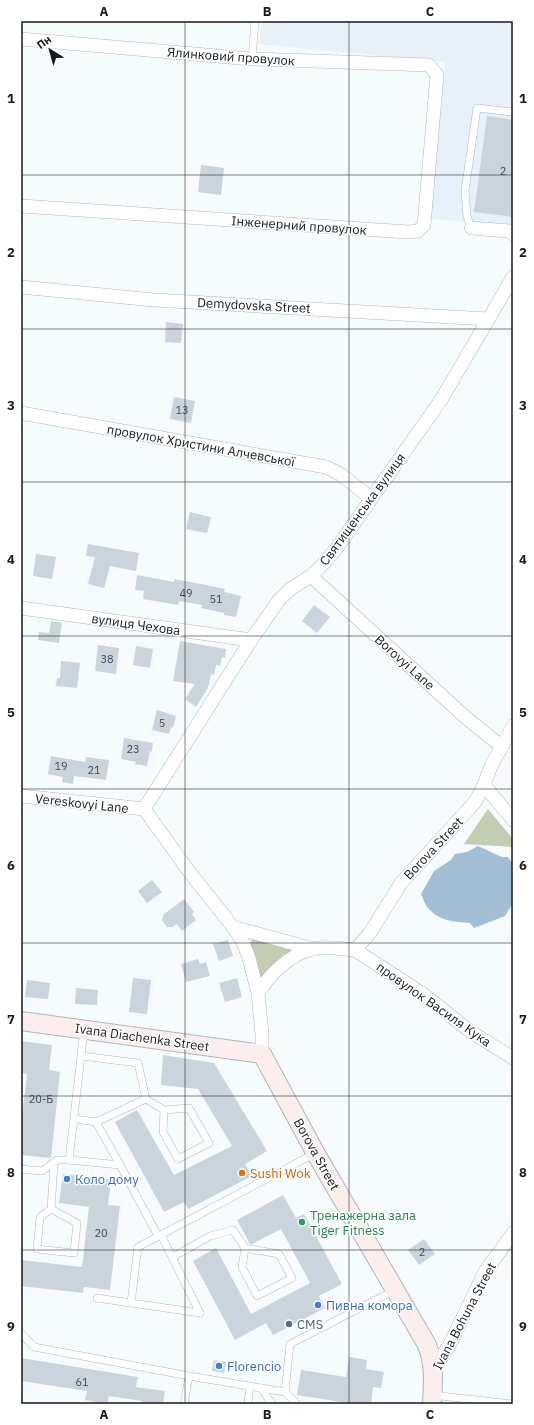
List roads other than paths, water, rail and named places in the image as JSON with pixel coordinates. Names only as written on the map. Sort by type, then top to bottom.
[{"type":"street","name":"Ялинковий провулок","points":[[21,39],[252,59],[429,65],[437,75]]},
{"type":"street","name":"Інженерний провулок","points":[[21,206],[408,232],[418,231],[424,225],[437,75]]},
{"type":"street","points":[[471,228],[509,231],[513,234]]},
{"type":"street","name":"Святищенська вулиця","points":[[144,809],[251,640],[279,600],[290,589],[311,576],[336,549],[441,400],[513,278]]},
{"type":"street","name":"Demydovska Street","points":[[21,287],[154,300],[488,319]]},
{"type":"street","name":"провулок Христини Алчевської","points":[[21,414],[326,467],[340,474],[372,498]]},
{"type":"street","name":"Borovyi Lane","points":[[311,576],[464,716],[502,747]]},
{"type":"street","name":"вулиця Чехова","points":[[21,608],[251,640]]},
{"type":"street","name":"Borova Street","points":[[356,950],[374,927],[401,883],[475,802],[513,726]]},
{"type":"street","points":[[484,785],[513,820]]},
{"type":"street","name":"Vereskovyi Lane","points":[[21,796],[144,809]]},
{"type":"street","name":"Borova Street","points":[[144,809],[191,874],[234,927],[242,940],[249,958],[258,993],[262,1034],[262,1054],[316,1154],[427,1345],[432,1359],[433,1370]]},
{"type":"street","points":[[234,927],[313,949],[356,950]]},
{"type":"street","points":[[258,993],[266,980],[284,964],[313,949]]},
{"type":"street","name":"провулок Василя Кука","points":[[356,950],[423,994],[471,1032],[513,1058]]},
{"type":"street","name":"Ivana Diachenka Street","points":[[21,1022],[262,1054]]},
{"type":"street","name":"Ivana Bohuna Street","points":[[432,1400],[433,1370],[449,1346],[485,1272],[513,1233]]},
{"type":"lane","points":[[252,59],[255,21]]},
{"type":"lane","points":[[471,228],[467,216],[465,191],[477,108],[513,112]]},
{"type":"lane","points":[[69,1160],[75,1119],[84,1030]]},
{"type":"lane","points":[[82,1056],[138,1063],[146,1098],[164,1110],[189,1108],[209,1143],[178,1160],[163,1132],[164,1110]]},
{"type":"lane","points":[[75,1119],[96,1122],[146,1098]]},
{"type":"lane","points":[[96,1122],[159,1235],[173,1257],[200,1313],[98,1298]]},
{"type":"lane","points":[[131,1303],[138,1247],[316,1154]]},
{"type":"lane","points":[[21,1170],[42,1171],[58,1160],[120,1165]]},
{"type":"lane","points":[[51,1209],[54,1163]]},
{"type":"lane","points":[[51,1209],[77,1223],[74,1253],[37,1249],[40,1217],[51,1209]]},
{"type":"lane","points":[[173,1257],[210,1236],[233,1230],[245,1248],[242,1267],[257,1296],[292,1278],[279,1254],[245,1248]]},
{"type":"lane","points":[[285,1392],[290,1344],[395,1290]]},
{"type":"lane","points":[[21,1333],[34,1347],[285,1392],[297,1404]]},
{"type":"lane","points":[[184,1404],[189,1376]]},
{"type":"lane","points":[[248,1404],[250,1386]]},
{"type":"lane","points":[[261,1388],[272,1404]]},
{"type":"lane","points":[[432,1400],[513,1404]]},
{"type":"water","points":[[478,846],[502,857],[508,857],[513,864],[513,903],[505,916],[474,928],[470,923],[453,921],[437,916],[427,907],[421,894],[434,871],[451,860],[455,854],[467,852]]},
{"type":"place","name":"Sushi Wok","points":[[242,1173]]},
{"type":"place","name":"Коло дому","points":[[67,1179]]},
{"type":"place","name":"Тренажерна зала Tiger Fitness","points":[[302,1222]]},
{"type":"place","name":"Пивна комора","points":[[318,1305]]},
{"type":"place","name":"CMS","points":[[289,1324]]},
{"type":"place","name":"Florencio","points":[[219,1366]]}]
